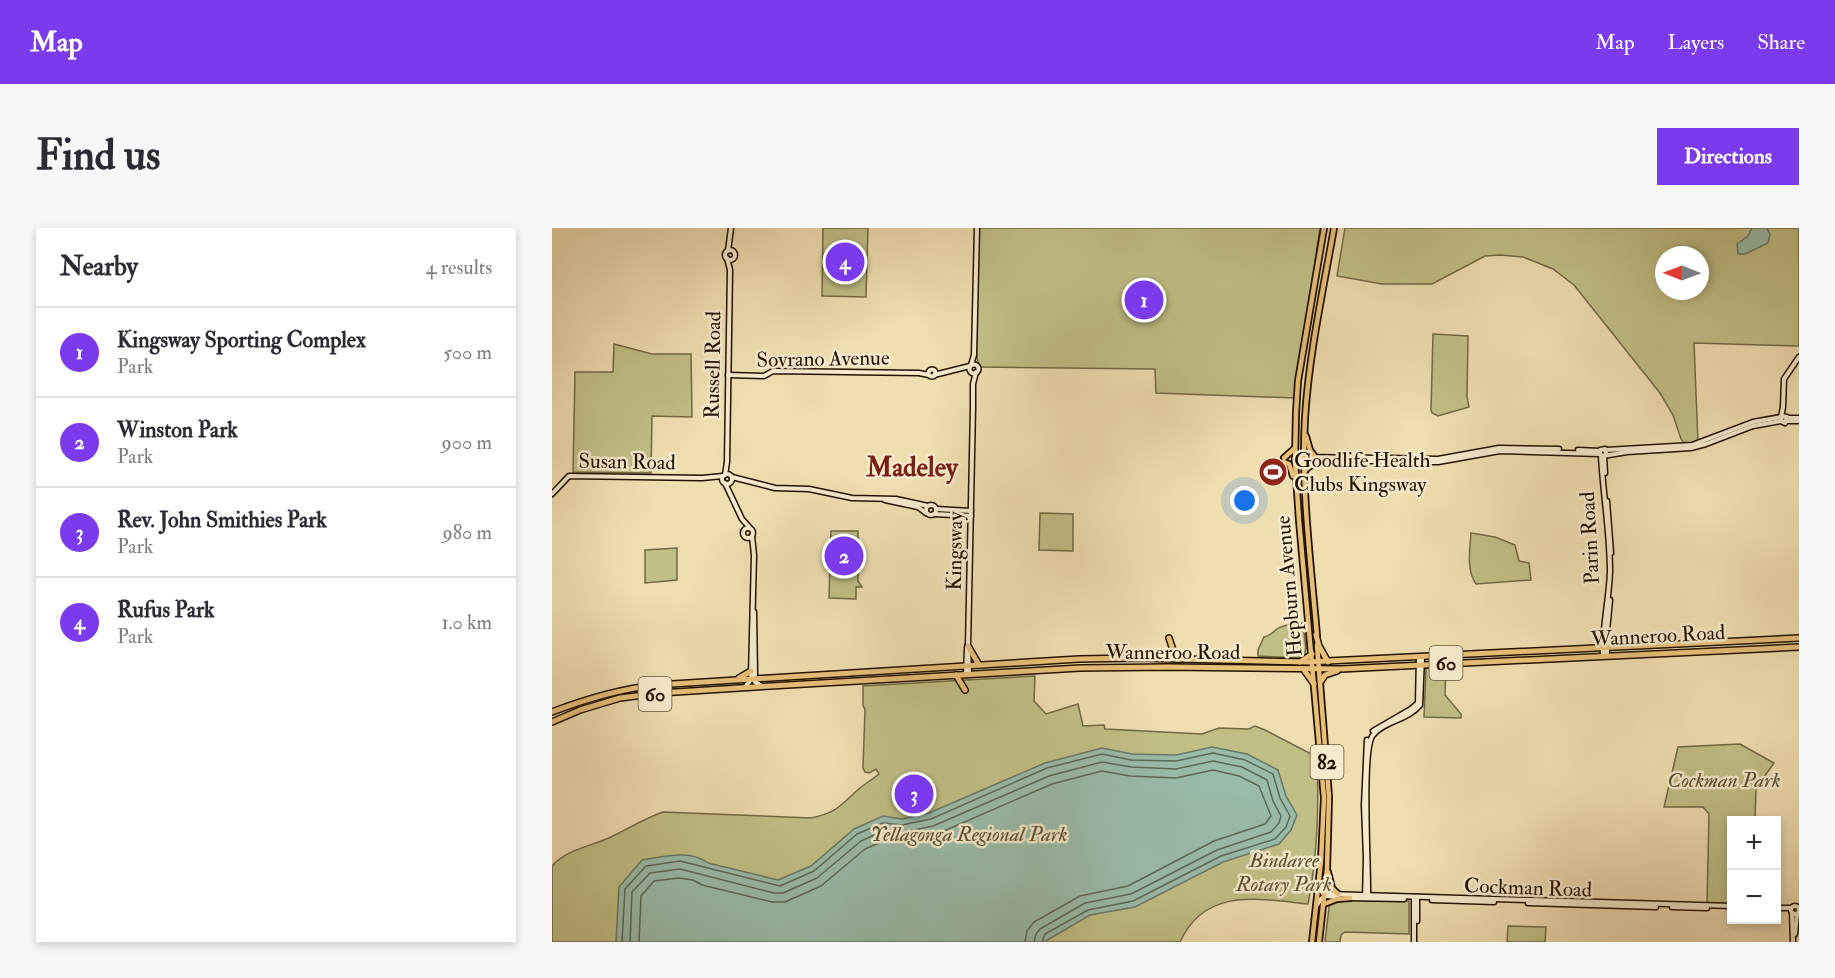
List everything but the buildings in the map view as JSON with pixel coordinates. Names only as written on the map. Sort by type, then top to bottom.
[{"type":"highway","points":[[1316,635],[1328,662]]},
{"type":"highway","points":[[1169,638],[1174,653],[1179,659]]},
{"type":"highway","name":"Wanneroo Road","points":[[552,712],[625,689],[656,684],[1103,658],[1299,663],[1799,638]]},
{"type":"highway","points":[[968,646],[979,666]]},
{"type":"highway","name":"Wanneroo Road","points":[[552,722],[590,706],[620,698],[660,693],[968,674],[1118,667],[1341,669],[1799,647]]},
{"type":"highway","points":[[1299,663],[1312,654]]},
{"type":"highway","points":[[1118,667],[1129,664],[1161,663],[1169,659],[1173,664],[1210,664],[1215,668]]},
{"type":"highway","points":[[1252,662],[1258,665],[1268,665],[1269,669]]},
{"type":"highway","points":[[1012,663],[1017,672]]},
{"type":"highway","points":[[1321,681],[1325,675],[1341,669]]},
{"type":"highway","points":[[1304,670],[1314,684]]},
{"type":"highway","points":[[735,680],[751,671]]},
{"type":"highway","points":[[956,675],[965,690]]},
{"type":"main road","name":"Hepburn Avenue","points":[[1315,662],[1312,654],[1295,459],[1298,381],[1324,228]]},
{"type":"main road","name":"Hepburn Avenue","points":[[1319,942],[1327,869],[1329,797],[1321,681],[1315,662],[1316,635],[1304,459],[1312,357],[1334,228]]},
{"type":"main road","points":[[1305,431],[1310,450],[1315,457]]},
{"type":"main road","points":[[1296,444],[1284,460],[1289,464],[1296,484]]},
{"type":"main road","points":[[1304,473],[1308,467],[1323,461]]},
{"type":"main road","name":"Hepburn Avenue","points":[[1312,942],[1319,888],[1324,798],[1314,684],[1316,669]]},
{"type":"main road","points":[[1327,869],[1332,888],[1338,894]]},
{"type":"main road","points":[[1324,904],[1337,899],[1350,898]]},
{"type":"street","points":[[731,228],[731,240],[725,255],[727,258],[734,258]]},
{"type":"street","name":"Kingsway","points":[[973,372],[977,366],[974,356],[977,228]]},
{"type":"street","points":[[728,251],[734,251],[731,240]]},
{"type":"street","name":"Russell Road","points":[[730,270],[734,251]]},
{"type":"street","name":"Russell Road","points":[[727,258],[730,270],[727,462],[729,481]]},
{"type":"street","name":"Kingsway","points":[[968,674],[973,384],[973,372],[970,366],[974,356]]},
{"type":"street","points":[[1784,418],[1784,380],[1799,357]]},
{"type":"street","points":[[970,366],[977,366]]},
{"type":"street","name":"Sovrano Avenue","points":[[728,375],[764,376],[773,371],[943,373],[970,366]]},
{"type":"street","name":"Sovrano Avenue","points":[[955,370],[973,372]]},
{"type":"street","points":[[1295,459],[1382,460],[1385,456],[1389,460],[1438,459],[1506,448],[1603,453],[1691,448],[1746,428],[1784,418],[1799,419]]},
{"type":"street","name":"Parin Road","points":[[1603,453],[1612,561],[1605,655]]},
{"type":"street","points":[[1304,459],[1315,457],[1382,460]]},
{"type":"street","name":"Russell Road","points":[[727,462],[724,476],[729,481]]},
{"type":"street","name":"Susan Road","points":[[552,494],[569,476],[724,476]]},
{"type":"street","name":"Susan Road","points":[[710,477],[729,481]]},
{"type":"street","points":[[749,537],[753,532],[742,519],[731,496],[729,481],[745,481],[775,488],[809,489],[852,498],[896,499],[933,506],[935,512]]},
{"type":"street","points":[[882,499],[912,506],[929,515],[935,512],[971,514]]},
{"type":"street","points":[[926,513],[928,506]]},
{"type":"street","points":[[742,519],[743,534],[749,537],[753,548],[755,658],[755,675],[744,688]]},
{"type":"street","points":[[743,531],[750,528]]},
{"type":"street","points":[[753,612],[751,671],[753,679],[762,687]]},
{"type":"street","points":[[1367,897],[1366,805],[1369,744],[1376,732],[1414,711],[1420,705],[1421,657]]},
{"type":"street","points":[[1317,906],[1325,896],[1319,888]]},
{"type":"street","name":"Cockman Road","points":[[1325,896],[1338,894],[1367,897]]},
{"type":"street","name":"Cockman Road","points":[[1325,896],[1727,908]]},
{"type":"street","points":[[1415,942],[1416,898]]},
{"type":"street","points":[[1781,910],[1796,911],[1794,942]]},
{"type":"green space","points":[[823,228],[868,228],[866,297],[822,296]]},
{"type":"green space","points":[[979,228],[1320,228],[1295,398],[1156,393],[1155,369],[979,367],[976,353]]},
{"type":"green space","points":[[1345,228],[1799,228],[1799,346],[1694,343],[1698,442],[1685,444],[1673,415],[1660,393],[1574,285],[1553,269],[1523,257],[1485,256],[1432,284],[1382,284],[1337,276]]},
{"type":"green space","points":[[1433,334],[1468,336],[1467,397],[1469,407],[1438,416],[1431,410]]},
{"type":"green space","points":[[614,344],[652,354],[691,354],[692,417],[652,416],[651,473],[573,472],[575,372],[613,372]]},
{"type":"green space","points":[[1040,513],[1073,514],[1073,551],[1039,550]]},
{"type":"green space","points":[[831,531],[858,531],[858,581],[862,587],[856,587],[856,599],[829,598]]},
{"type":"green space","points":[[1471,533],[1495,537],[1515,545],[1519,561],[1529,563],[1531,580],[1476,584],[1470,566]]},
{"type":"green space","points":[[677,548],[677,580],[645,583],[645,550]]},
{"type":"green space","points":[[1303,623],[1306,649],[1304,656],[1297,658],[1258,656],[1258,650],[1264,637],[1283,626]]},
{"type":"green space","points":[[1446,667],[1445,695],[1461,714],[1461,718],[1424,717],[1426,668]]},
{"type":"green space","name":"Yellagonga Regional Park","points":[[1035,676],[1034,701],[1046,714],[1078,704],[1083,726],[1104,725],[1105,729],[1202,734],[1219,728],[1249,729],[1255,726],[1317,757],[1317,830],[1308,904],[1252,899],[1218,904],[1204,912],[1191,924],[1180,942],[552,942],[552,866],[572,852],[611,837],[663,812],[811,818],[820,816],[838,807],[879,774],[876,769],[869,773],[863,768],[865,709],[863,686]]},
{"type":"green space","name":"Cockman Park","points":[[1740,744],[1774,763],[1756,788],[1755,816],[1727,816],[1727,904],[1707,903],[1709,814],[1703,807],[1664,807],[1678,747]]},
{"type":"green space","points":[[1330,899],[1409,901],[1409,934],[1345,932],[1341,935],[1340,942],[1325,942]]},
{"type":"green space","points":[[1508,926],[1546,927],[1545,942],[1507,942]]},
{"type":"water","points":[[1752,228],[1767,228],[1770,235],[1768,243],[1745,254],[1738,254],[1737,244],[1748,236]]},
{"type":"water","points":[[1212,747],[1247,754],[1278,770],[1286,796],[1297,815],[1291,830],[1279,844],[1223,862],[1135,907],[1090,915],[1044,942],[616,942],[619,887],[642,860],[676,855],[693,856],[708,863],[778,880],[811,866],[854,829],[883,816],[902,819],[929,813],[1045,763],[1102,748],[1132,754],[1176,755]]},
{"type":"place","name":"Rufus Park","points":[[845,262]]},
{"type":"place","name":"Kingsway Sporting Complex","points":[[1144,300]]},
{"type":"place","name":"Goodlife Health Clubs Kingsway","points":[[1273,472]]},
{"type":"place","name":"Winston Park","points":[[844,556]]},
{"type":"place","name":"Rev. John Smithies Park","points":[[914,794]]},
{"type":"district","name":"Madeley","points":[[912,467]]},
{"type":"park label","name":"Bindaree Rotary Park","points":[[1284,872]]}]
